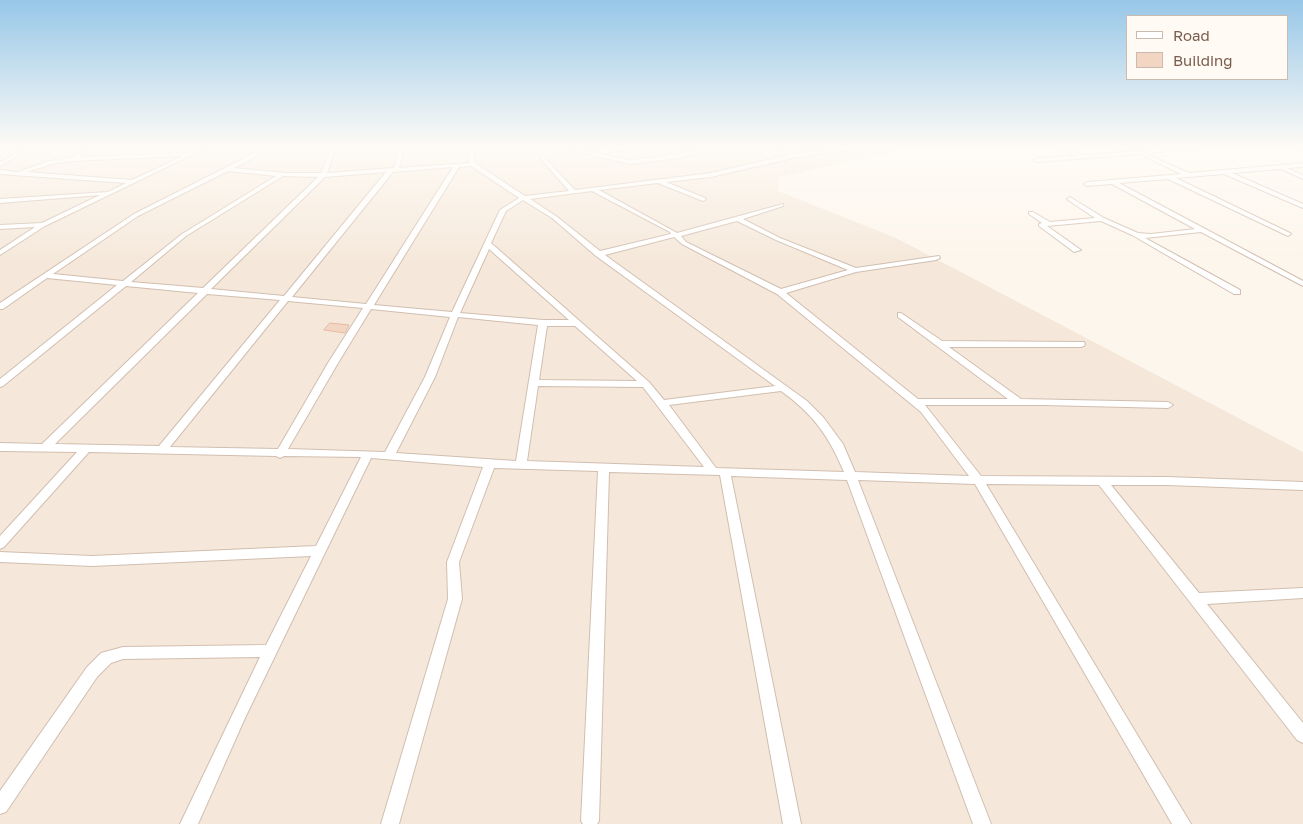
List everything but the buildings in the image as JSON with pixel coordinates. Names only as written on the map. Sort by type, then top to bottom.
[{"type":"street","points":[[0,253],[43,225],[127,185]]},
{"type":"street","points":[[0,307],[4,301],[46,276],[136,215],[194,185]]},
{"type":"street","points":[[0,384],[200,224],[264,185]]},
{"type":"street","points":[[46,447],[312,185]]},
{"type":"street","points":[[161,450],[381,185]]},
{"type":"street","points":[[280,454],[333,363],[445,185]]},
{"type":"street","points":[[504,185],[554,217],[599,254],[783,388],[819,419],[839,447],[851,475],[982,824]]},
{"type":"street","points":[[567,185],[572,191]]},
{"type":"street","points":[[388,455],[430,377],[455,315],[503,210],[522,198],[618,185]]},
{"type":"street","points":[[670,185],[703,199]]},
{"type":"street","points":[[1120,185],[1303,284]]},
{"type":"street","points":[[1187,185],[1288,234]]},
{"type":"street","points":[[1255,185],[1303,206]]},
{"type":"street","points":[[592,189],[672,231],[684,243],[780,292],[916,402],[978,480],[1182,824]]},
{"type":"street","points":[[0,201],[114,192]]},
{"type":"street","points":[[1070,199],[1102,219],[1147,238],[1237,292]]},
{"type":"street","points":[[599,254],[676,236],[781,204]]},
{"type":"street","points":[[1031,212],[1047,222]]},
{"type":"street","points":[[738,218],[778,239],[855,270]]},
{"type":"street","points":[[1077,250],[1042,226],[1042,224],[1047,222],[1102,219]]},
{"type":"street","points":[[0,227],[43,225]]},
{"type":"street","points":[[1147,238],[1204,230]]},
{"type":"street","points":[[488,244],[646,384],[718,470],[792,824]]},
{"type":"street","points":[[780,292],[855,270],[936,258]]},
{"type":"street","points":[[46,276],[370,305],[543,323],[576,323]]},
{"type":"street","points":[[901,314],[1017,402]]},
{"type":"street","points":[[521,465],[543,323]]},
{"type":"street","points":[[940,344],[1081,344]]},
{"type":"street","points":[[535,383],[646,384]]},
{"type":"street","points":[[662,403],[783,388]]},
{"type":"street","points":[[916,402],[1168,405]]},
{"type":"street","points":[[0,447],[280,454],[368,454],[490,464],[978,480],[1303,486]]},
{"type":"street","points":[[0,544],[87,448]]},
{"type":"street","points":[[189,824],[270,651],[368,454]]},
{"type":"street","points":[[390,824],[456,598],[453,562],[490,464]]},
{"type":"street","points":[[590,821],[604,467]]},
{"type":"street","points":[[1102,481],[1303,735]]},
{"type":"street","points":[[0,557],[92,561],[320,551]]},
{"type":"street","points":[[1196,599],[1303,593]]},
{"type":"street","points":[[0,806],[92,672],[106,658],[123,653],[270,651]]},
{"type":"shaded area","points":[[0,185],[779,185],[778,191],[896,238],[1303,452],[1303,824],[0,824]]}]
